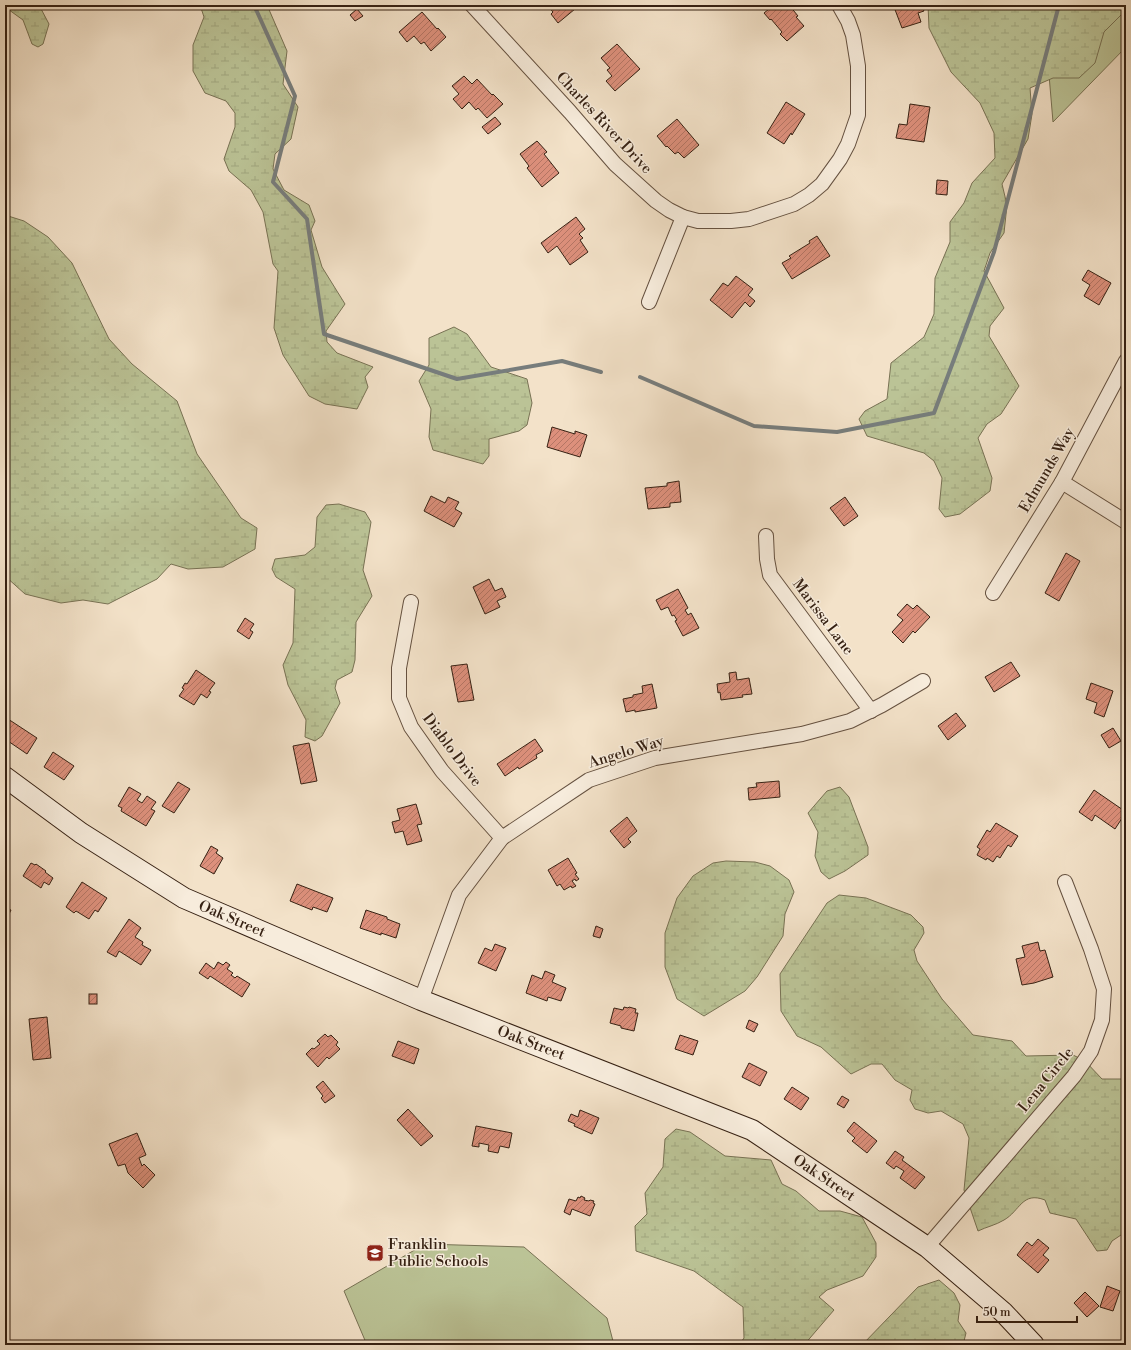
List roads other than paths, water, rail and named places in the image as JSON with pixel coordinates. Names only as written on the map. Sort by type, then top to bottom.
[{"type":"main road","name":"Oak Street","points":[[5,777],[81,833],[184,898],[421,1000],[752,1130],[927,1247],[1003,1312],[1034,1345]]},
{"type":"street","name":"Charles River Drive","points":[[472,5],[615,164],[656,202],[683,217],[698,222],[731,222],[749,219],[794,204],[809,195],[822,184],[840,159],[848,144],[858,115],[858,66],[853,35],[848,21],[838,5]]},
{"type":"street","points":[[649,302],[683,217]]},
{"type":"street","name":"Edmunds Way","points":[[993,593],[1062,482],[1126,360]]},
{"type":"street","points":[[1062,482],[1126,522]]},
{"type":"street","name":"Marissa Lane","points":[[766,536],[767,559],[770,575],[799,612],[871,711]]},
{"type":"street","name":"Diablo Drive","points":[[411,602],[399,668],[399,698],[411,727],[442,771],[502,838]]},
{"type":"street","name":"Angelo Way","points":[[421,1000],[458,895],[502,838],[589,780],[655,758],[802,734],[850,721],[871,711],[923,681]]},
{"type":"street","name":"Lena Circle","points":[[927,1247],[1074,1076],[1091,1051],[1102,1020],[1104,989],[1091,949],[1065,882]]},
{"type":"waterway","points":[[254,5],[295,96],[273,182],[307,219],[324,334],[457,379],[562,361],[601,372]]},
{"type":"waterway","points":[[640,377],[754,426],[837,432],[934,413],[994,252],[1059,5]]},
{"type":"place","name":"Franklin Public Schools","points":[[375,1253]]}]
